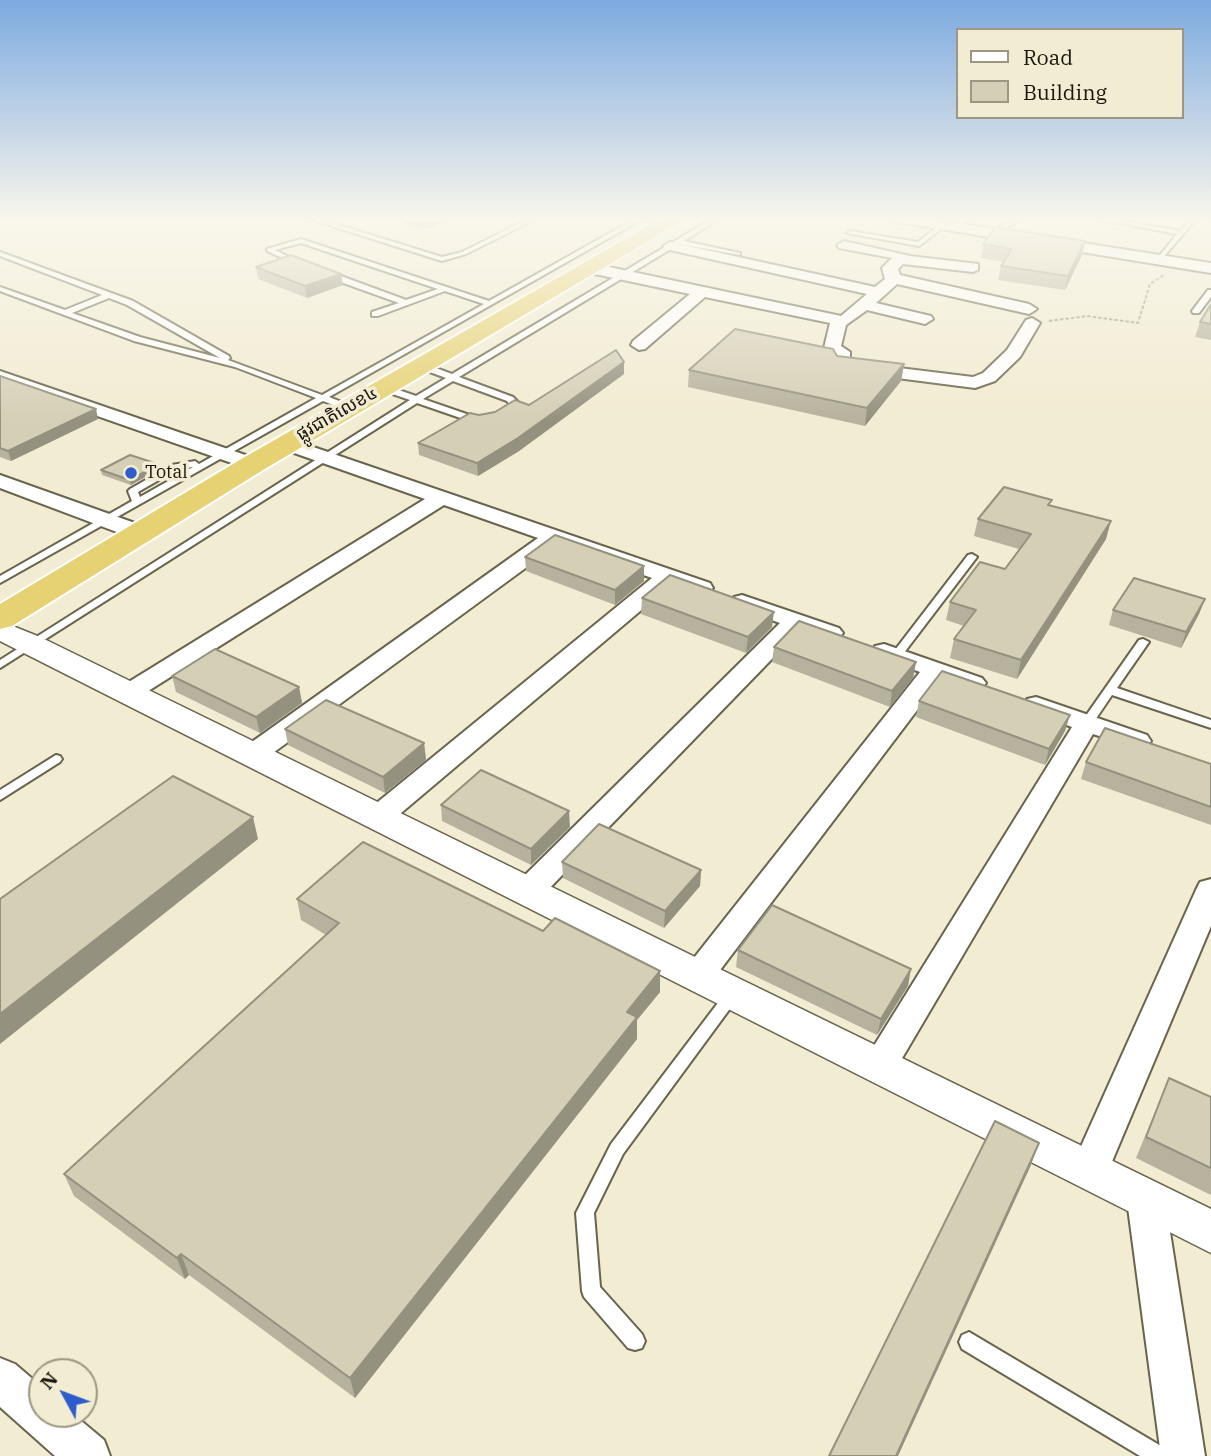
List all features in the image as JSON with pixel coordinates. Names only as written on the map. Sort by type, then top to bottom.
[{"type":"highway","name":"ផ្លូវជាតិលេខ៤","points":[[0,619],[138,532],[561,285]]},
{"type":"street","points":[[668,285],[839,320],[846,320],[885,285]]},
{"type":"street","points":[[852,285],[877,292]]},
{"type":"street","points":[[839,320],[832,348],[841,352],[841,366],[845,368],[975,383],[989,377],[1014,353],[1030,316],[917,285]]},
{"type":"street","points":[[639,345],[701,292]]},
{"type":"street","points":[[863,306],[925,319]]},
{"type":"street","points":[[0,376],[253,464]]},
{"type":"street","points":[[287,444],[1161,749]]},
{"type":"street","points":[[0,481],[138,532]]},
{"type":"street","points":[[128,694],[443,497]]},
{"type":"street","points":[[252,755],[555,536]]},
{"type":"street","points":[[378,817],[668,576]]},
{"type":"street","points":[[527,892],[796,621]]},
{"type":"street","points":[[15,636],[1211,1232]]},
{"type":"street","points":[[698,976],[935,670]]},
{"type":"street","points":[[879,1067],[1087,723]]},
{"type":"street","points":[[1089,1171],[1211,890]]},
{"type":"street","points":[[1146,1200],[1183,1456]]},
{"type":"street","points":[[0,1379],[88,1456]]},
{"type":"lane","points":[[82,285],[131,303],[238,365]]},
{"type":"lane","points":[[355,285],[405,303]]},
{"type":"lane","points":[[433,285],[488,303]]},
{"type":"lane","points":[[0,580],[137,501],[133,491],[175,467],[203,463],[521,285]]},
{"type":"lane","points":[[0,665],[15,636],[326,457],[606,285]]},
{"type":"lane","points":[[0,289],[137,339],[238,365],[349,408]]},
{"type":"lane","points":[[375,314],[445,289]]},
{"type":"lane","points":[[1196,311],[1211,292]]},
{"type":"lane","points":[[65,313],[109,295]]},
{"type":"lane","points":[[422,366],[514,402],[514,406],[503,413]]},
{"type":"lane","points":[[384,388],[486,422]]},
{"type":"lane","points":[[897,656],[972,557]]},
{"type":"lane","points":[[1087,723],[1143,642]]},
{"type":"lane","points":[[1110,690],[1211,724]]},
{"type":"lane","points":[[0,796],[56,759]]},
{"type":"lane","points":[[635,1341],[591,1291],[585,1213],[617,1149],[732,994]]},
{"type":"lane","points":[[969,1342],[1159,1456]]},
{"type":"path","points":[[1030,316],[1087,316],[1138,323],[1150,285]]},
{"type":"building","points":[[1211,304],[1211,324],[1200,322]]},
{"type":"building","points":[[735,329],[833,349],[837,356],[904,364],[867,408],[689,370]]},
{"type":"building","points":[[616,350],[624,362],[518,438],[477,463],[418,443],[470,413],[479,415],[495,412],[515,400],[529,405]]},
{"type":"building","points":[[0,376],[96,409],[8,451],[0,448]]},
{"type":"building","points":[[130,455],[158,464],[130,480],[101,470]]},
{"type":"building","points":[[1004,487],[1052,500],[1048,505],[1111,521],[1021,660],[954,639],[976,610],[950,602],[980,562],[1005,569],[1031,534],[978,519]]},
{"type":"building","points":[[555,535],[644,566],[615,590],[525,557]]},
{"type":"building","points":[[670,575],[774,612],[748,637],[642,598]]},
{"type":"building","points":[[1134,578],[1205,599],[1186,632],[1113,610]]},
{"type":"building","points":[[799,621],[916,662],[892,691],[774,647]]},
{"type":"building","points":[[215,649],[299,687],[256,717],[172,676]]},
{"type":"building","points":[[942,671],[1070,715],[1049,749],[919,701]]},
{"type":"building","points":[[326,700],[424,743],[383,777],[285,729]]},
{"type":"building","points":[[1105,728],[1211,764],[1211,807],[1086,762]]},
{"type":"building","points":[[481,770],[569,811],[531,849],[441,805]]},
{"type":"building","points":[[173,776],[253,817],[0,1014],[0,899]]},
{"type":"building","points":[[599,824],[701,870],[665,911],[562,862]]},
{"type":"building","points":[[363,842],[543,931],[555,918],[660,971],[627,1012],[637,1017],[350,1378],[181,1254],[177,1258],[64,1174],[339,923],[297,899]]},
{"type":"building","points":[[772,905],[911,969],[881,1019],[738,950]]},
{"type":"building","points":[[1169,1078],[1211,1097],[1211,1168],[1146,1137]]},
{"type":"building","points":[[995,1121],[1039,1143],[896,1456],[829,1456]]},
{"type":"place","name":"Total","points":[[131,473]]}]
